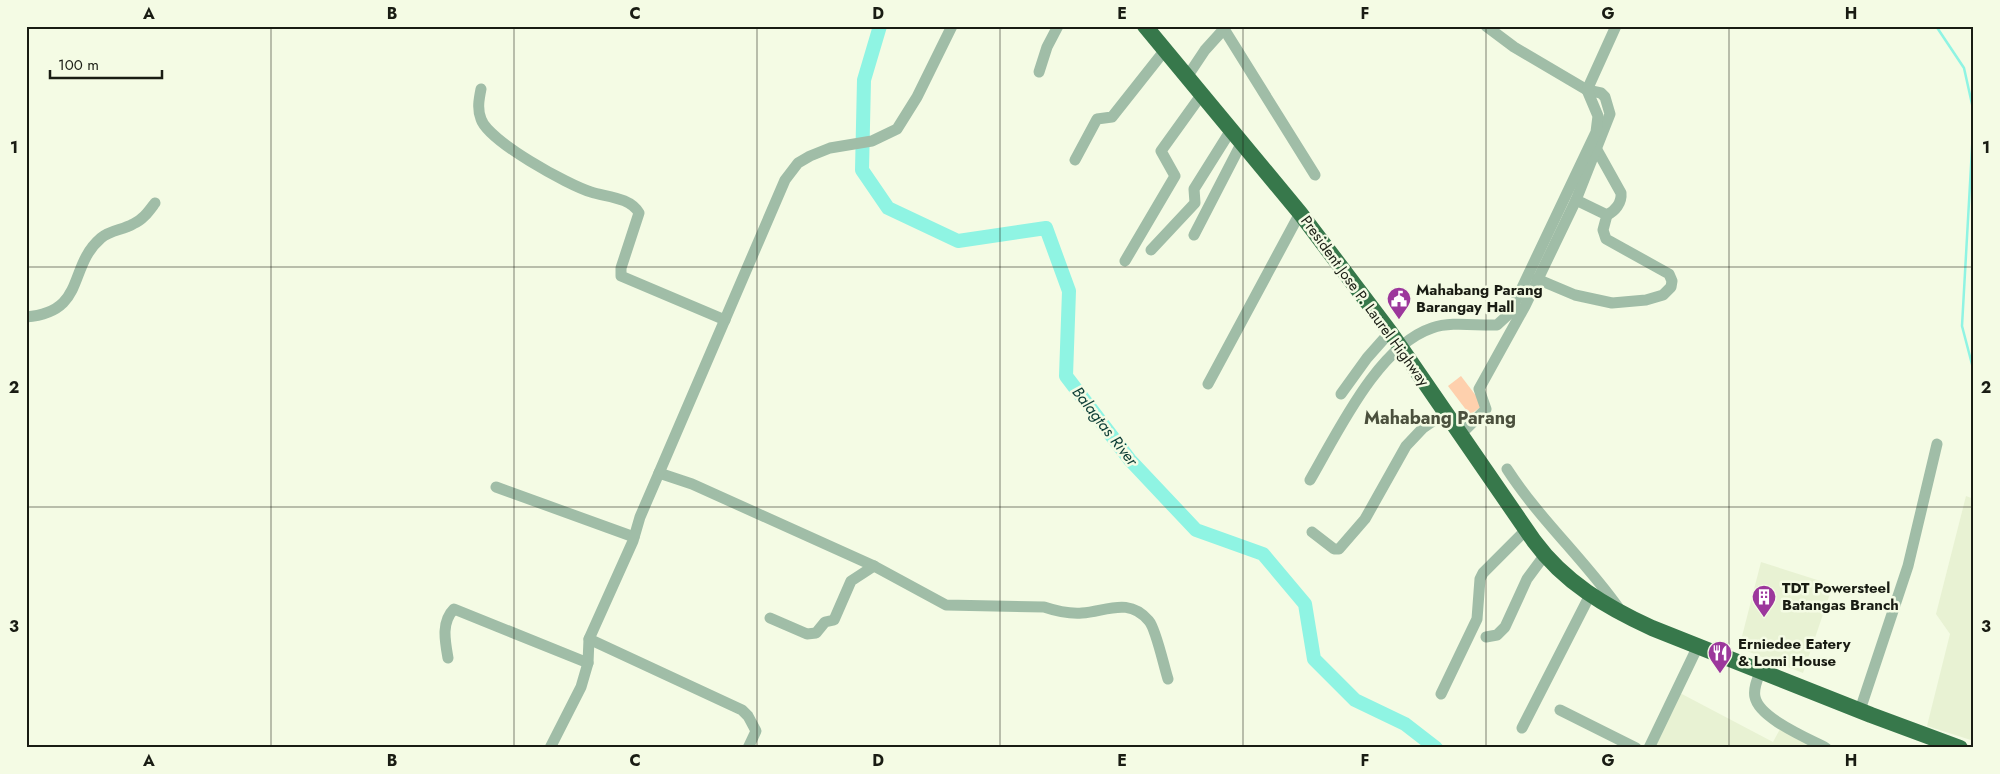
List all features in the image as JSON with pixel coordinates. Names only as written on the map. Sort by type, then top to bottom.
[{"type":"highway","name":"President Jose P. Laurel Highway","points":[[1145,26],[1300,213],[1390,332],[1544,556],[1555,568],[1590,595],[1624,615],[1698,646],[1960,748]]},
{"type":"street","points":[[550,748],[581,687],[588,663],[589,639],[634,537],[658,473],[785,180],[798,163],[830,148],[872,141],[896,129],[904,120],[952,26]]},
{"type":"street","points":[[1039,72],[1047,47],[1058,26]]},
{"type":"street","points":[[1461,434],[1484,414],[1486,406],[1479,394],[1479,389],[1525,306],[1576,200],[1610,114],[1605,97],[1596,91],[1587,90],[1514,47],[1486,26]]},
{"type":"street","points":[[1310,480],[1359,398],[1386,360],[1412,339],[1432,328],[1445,325],[1497,324],[1510,313],[1596,132],[1598,116],[1587,90],[1616,26]]},
{"type":"street","points":[[1187,77],[1205,50],[1224,27],[1316,176]]},
{"type":"street","points":[[1075,160],[1097,119],[1112,117],[1165,50]]},
{"type":"street","points":[[481,89],[478,104],[481,120],[491,134],[540,167],[590,192],[613,197],[636,209],[638,213],[621,268],[621,276],[725,320]]},
{"type":"street","points":[[1125,261],[1175,176],[1161,151],[1202,94]]},
{"type":"street","points":[[1151,250],[1195,203],[1194,189],[1231,130]]},
{"type":"street","points":[[1194,235],[1241,144]]},
{"type":"street","points":[[1576,200],[1606,215],[1613,212],[1619,204],[1621,193],[1597,150]]},
{"type":"street","points":[[26,317],[54,312],[67,299],[91,250],[100,238],[108,232],[135,224],[155,203]]},
{"type":"street","points":[[1208,384],[1300,213]]},
{"type":"street","points":[[1537,279],[1575,295],[1612,304],[1646,300],[1668,291],[1672,281],[1669,274],[1603,236],[1606,215]]},
{"type":"street","points":[[1341,394],[1390,332]]},
{"type":"street","points":[[1312,532],[1334,549],[1339,548],[1366,519],[1406,446],[1423,428],[1446,412]]},
{"type":"street","points":[[1860,710],[1908,566],[1937,444]]},
{"type":"street","points":[[1507,469],[1544,520],[1601,584],[1624,615]]},
{"type":"street","points":[[658,473],[692,484],[874,566],[946,605],[1044,607],[1056,611],[1082,613],[1113,606],[1134,607],[1150,622],[1168,679]]},
{"type":"street","points":[[496,486],[634,537]]},
{"type":"street","points":[[1441,694],[1477,619],[1480,579],[1483,573],[1526,530]]},
{"type":"street","points":[[1486,637],[1497,635],[1505,627],[1527,579],[1544,556]]},
{"type":"street","points":[[770,618],[807,634],[816,633],[825,622],[834,620],[851,581],[874,566]]},
{"type":"street","points":[[1522,728],[1590,595]]},
{"type":"street","points":[[448,658],[444,633],[447,621],[454,609],[588,663]]},
{"type":"street","points":[[589,639],[742,710],[748,716],[756,731],[748,748]]},
{"type":"street","points":[[1649,748],[1698,646]]},
{"type":"street","points":[[1760,670],[1755,698],[1765,712],[1826,748]]},
{"type":"street","points":[[1560,710],[1636,748]]},
{"type":"shaded area","points":[[1461,376],[1483,405],[1470,415],[1448,386]]},
{"type":"shaded area","points":[[1966,496],[1974,499],[1974,741],[1927,726],[1950,634],[1936,614]]},
{"type":"shaded area","points":[[1761,562],[1833,585],[1803,673],[1739,648]]},
{"type":"shaded area","points":[[1680,693],[1773,742],[1781,727],[1819,748],[1655,748]]},
{"type":"waterway","name":"Balagtas River","points":[[880,26],[864,80],[862,170],[888,208],[958,241],[1046,228],[1069,291],[1066,376],[1130,460],[1196,530],[1263,554],[1305,604],[1314,659],[1355,700],[1405,724],[1436,748]]},
{"type":"waterway","points":[[1936,26],[1964,68],[1974,113],[1962,326],[1974,372]]},
{"type":"place","name":"Mahabang Parang Barangay Hall","points":[[1399,320]]},
{"type":"place","name":"TDT Powersteel Batangas Branch","points":[[1764,618]]},
{"type":"place","name":"Erniedee Eatery & Lomi House","points":[[1720,674]]},
{"type":"district","name":"Mahabang Parang","points":[[1440,418]]}]
